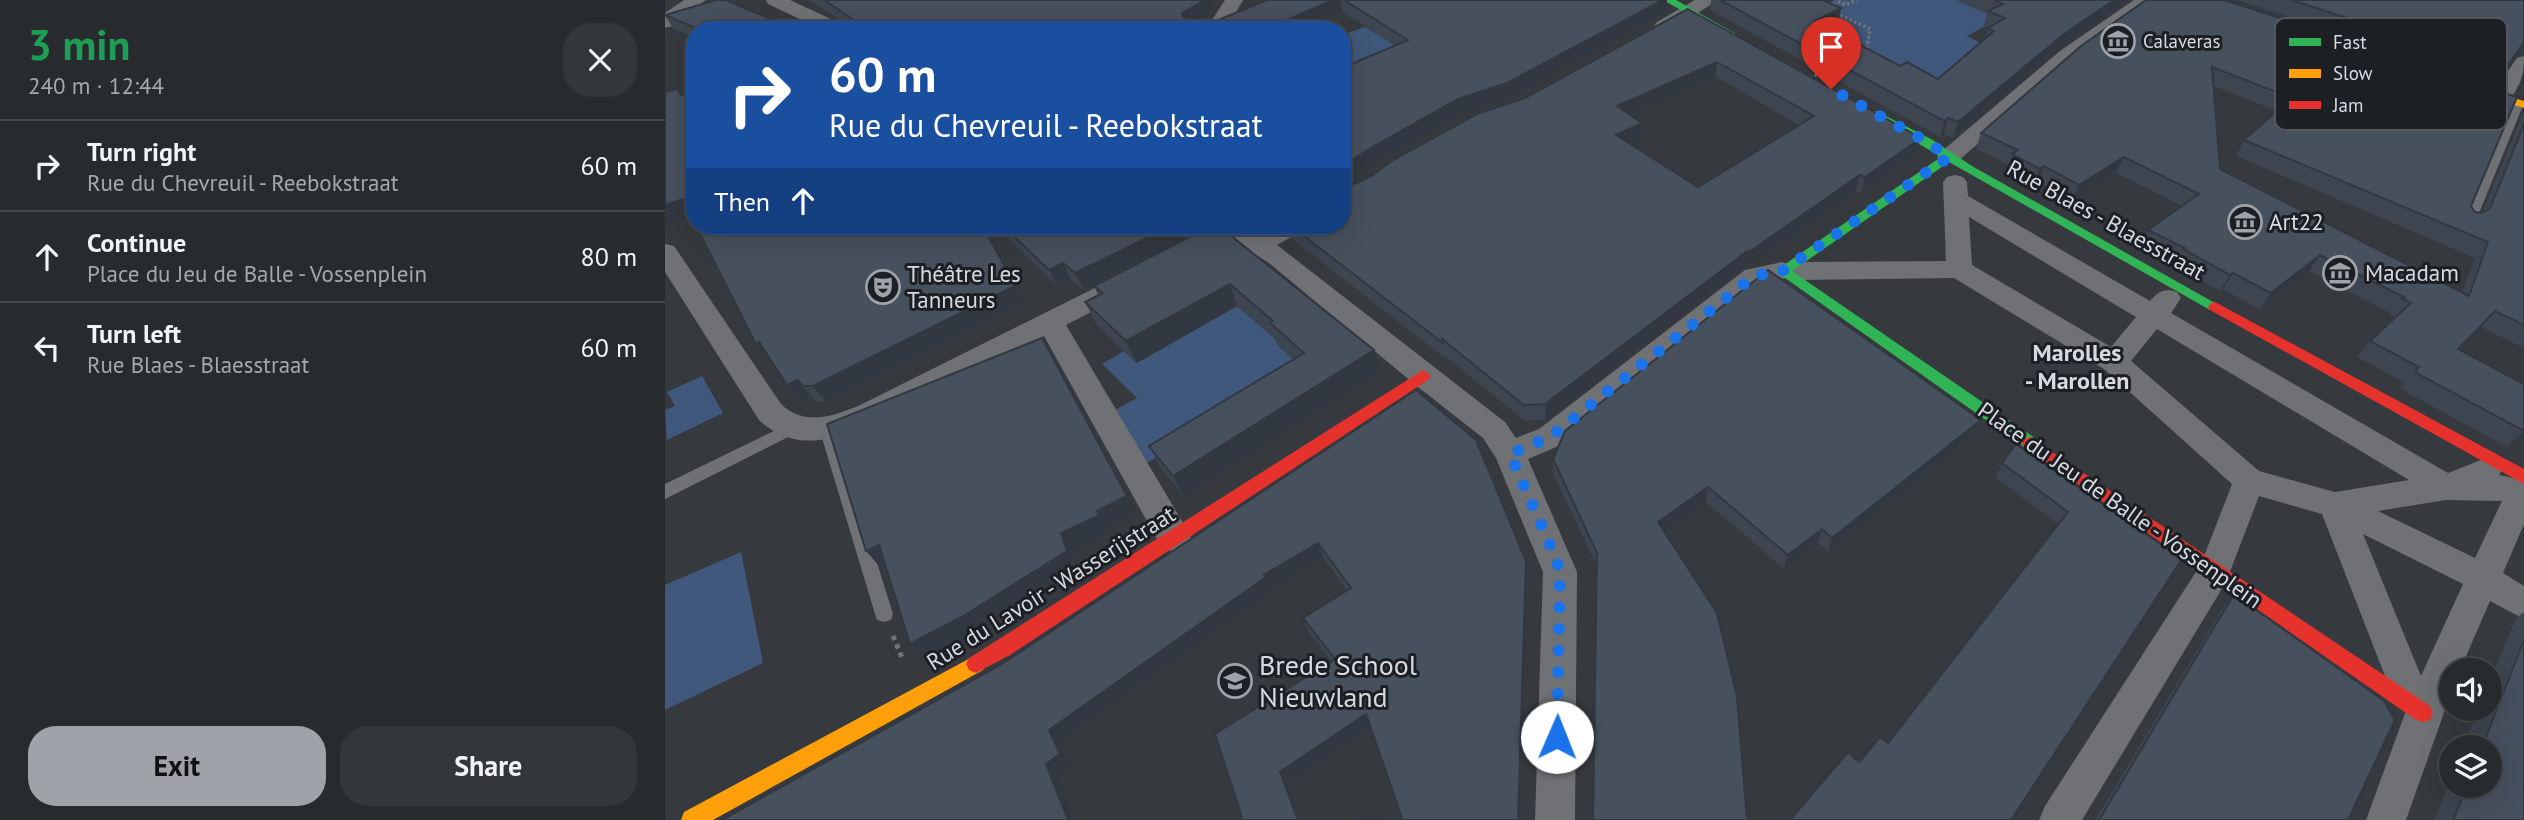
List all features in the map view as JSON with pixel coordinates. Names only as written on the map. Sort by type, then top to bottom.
[{"type":"street","points":[[665,22],[698,0]]},
{"type":"street","points":[[775,0],[820,21]]},
{"type":"street","points":[[1668,0],[1745,41]]},
{"type":"street","points":[[1647,35],[1709,0]]},
{"type":"street","points":[[1791,271],[1953,175],[2067,55],[2147,0]]},
{"type":"street","points":[[1220,21],[1243,4]]},
{"type":"street","points":[[2514,102],[2524,62]]},
{"type":"street","name":"Rue Blaes - Blaesstraat","points":[[1817,74],[1927,142],[1953,175],[2195,296],[2510,481]]},
{"type":"street","points":[[1953,175],[1959,269]]},
{"type":"street","points":[[1953,175],[2447,487]]},
{"type":"street","points":[[1232,235],[1260,244],[1494,430],[1510,454],[1560,572],[1555,820]]},
{"type":"street","points":[[1260,244],[1276,235]]},
{"type":"street","points":[[665,252],[776,420],[807,428],[869,414],[1150,270]]},
{"type":"street","points":[[1510,454],[1550,437],[1754,276],[1791,271],[1959,269],[2114,362],[2249,481],[2335,505],[2477,576],[2524,604]]},
{"type":"street","name":"Place du Jeu de Balle - Vossenplein","points":[[1791,271],[2215,567],[2414,697]]},
{"type":"street","points":[[2114,362],[2161,306]]},
{"type":"street","points":[[1050,322],[1174,538]]},
{"type":"street","name":"Rue du Lavoir - Wasserijstraat","points":[[692,820],[1003,649],[1423,376]]},
{"type":"street","points":[[2059,820],[2215,567],[2249,481]]},
{"type":"street","points":[[2335,505],[2447,487],[2510,481],[2477,576],[2414,697],[2386,820]]},
{"type":"street","points":[[2335,505],[2414,697]]},
{"type":"lane","points":[[2507,120],[2514,102]]},
{"type":"lane","points":[[2468,223],[2503,130]]},
{"type":"lane","points":[[665,492],[807,428],[884,614]]},
{"type":"path","points":[[1857,0],[1846,5],[1840,2],[1827,8],[1870,29],[1867,48],[1859,52]]},
{"type":"path","points":[[884,614],[919,696]]},
{"type":"shaded area","points":[[1835,0],[1957,0],[1998,19],[1967,36],[1983,44],[1951,103],[1812,36],[1812,11]]},
{"type":"shaded area","points":[[1365,27],[1378,35],[1438,38],[1351,71],[1351,32]]},
{"type":"shaded area","points":[[1237,306],[1280,343],[1278,345],[1303,368],[1147,463],[1113,411],[1137,398],[1102,364],[1124,351],[1137,363]]},
{"type":"shaded area","points":[[702,376],[723,413],[667,440],[665,410],[675,406],[667,392]]},
{"type":"shaded area","points":[[741,552],[763,663],[665,710],[665,585]]},
{"type":"building","points":[[716,0],[726,0],[774,21],[686,21],[686,24],[665,15]]},
{"type":"building","points":[[824,0],[1202,0],[1182,13],[1183,17],[1191,18],[1189,21],[856,21]]},
{"type":"building","points":[[1267,0],[1333,0],[1285,21],[1216,21]]},
{"type":"building","points":[[1344,0],[1663,0],[1507,83],[1458,99],[1351,160],[1351,64],[1408,40]]},
{"type":"building","points":[[1720,0],[1823,0],[1841,8],[1815,21],[1900,66],[1907,62],[1938,79],[1994,31],[1988,28],[2005,18],[1988,11],[2003,4],[1994,0],[2114,0],[2064,34],[1958,122],[1948,118],[1944,121]]},
{"type":"building","points":[[2146,0],[2224,0],[2280,18],[2275,18],[2275,91],[2212,67],[2220,169],[2469,296],[2488,242],[2244,140],[2275,113],[2275,130],[2503,130],[2471,206],[2475,212],[2482,213],[2490,208],[2524,124],[2524,325],[2495,311],[2458,349],[2524,384],[2524,431],[2420,375],[2415,371],[2419,367],[2370,341],[2411,303],[2402,298],[2404,297],[2320,255],[2271,293],[2233,273],[2230,275],[2148,230],[2199,194],[2124,157],[2079,185],[2044,166],[2040,169],[2012,154],[2018,150],[1981,133],[2081,46]]},
{"type":"building","points":[[2291,0],[2524,0],[2524,42],[2507,67],[2507,18],[2348,18]]},
{"type":"building","points":[[1688,9],[1921,138],[1865,177],[1860,175],[1746,252],[1545,404],[1524,405],[1442,339],[1443,343],[1303,235],[1351,235],[1351,186],[1477,114],[1525,98]],"holes":[[[1717,62],[1814,116],[1698,187],[1616,135],[1642,123],[1617,106]]]},
{"type":"building","points":[[677,89],[681,95],[686,94],[686,205],[683,199],[665,205],[665,92]]},
{"type":"building","points":[[2507,94],[2517,97],[2507,121]]},
{"type":"building","points":[[701,235],[988,235],[1015,286],[813,386],[803,386],[798,380],[787,385],[759,342],[756,344]]},
{"type":"building","points":[[1012,235],[1153,235],[1075,273],[1063,263],[1049,270]]},
{"type":"building","points":[[1193,235],[1230,235],[1374,350],[1173,476],[1149,446],[1304,353],[1270,323],[1273,321],[1230,284],[1126,341],[1085,302],[1103,293],[1094,286]]},
{"type":"building","points":[[1768,270],[1981,420],[1832,538],[1822,529],[1788,555],[1708,487],[1658,522],[1717,613],[1737,697],[1747,820],[1593,820],[1597,553],[1553,459],[1565,431]]},
{"type":"building","points":[[1042,338],[1127,496],[1097,511],[1100,515],[1061,533],[1067,551],[965,615],[910,644],[879,545],[866,551],[827,424]]},
{"type":"building","points":[[1416,390],[1476,440],[1526,561],[1518,820],[1355,820],[1402,818],[1366,714],[1280,772],[1298,820],[1243,820],[1215,734],[1335,659],[1303,618],[1351,588],[1318,543],[1264,575],[1266,577],[1049,730],[1060,754],[1046,764],[1068,820],[722,820],[1002,664]]},
{"type":"building","points":[[2016,444],[2182,559],[2011,820],[1790,820],[1848,752],[1859,762],[1880,737],[1888,743],[2068,512],[2002,463]]},
{"type":"building","points":[[2234,594],[2384,701],[2395,720],[2348,820],[2099,820]]},
{"type":"building","points":[[2524,640],[2524,820],[2453,820],[2462,798],[2502,798],[2502,735],[2487,735],[2492,721],[2502,721],[2502,696]]},
{"type":"traffic: fast","points":[[1668,0],[1731,34]]},
{"type":"traffic: fast","points":[[1876,114],[1927,142],[1968,169],[2215,307]]},
{"type":"traffic: fast","points":[[1949,157],[1782,271],[2030,443]]},
{"type":"traffic: slow","points":[[2507,100],[2524,105]]},
{"type":"traffic: slow","points":[[692,820],[976,664]]},
{"type":"traffic: jam","points":[[2215,307],[2524,477]]},
{"type":"traffic: jam","points":[[976,664],[1423,376]]},
{"type":"traffic: jam","points":[[2030,443],[2423,713]]},
{"type":"place","name":"Calaveras","points":[[2118,41]]},
{"type":"place","name":"Art22","points":[[2245,222]]},
{"type":"place","name":"Macadam","points":[[2340,273]]},
{"type":"place","name":"Théâtre Les Tanneurs","points":[[883,287]]},
{"type":"place","name":"Brede School Nieuwland","points":[[1235,681]]},
{"type":"district","name":"Marolles - Marollen","points":[[2077,367]]},
{"type":"route","points":[[1557,737],[1560,572],[1510,454],[1550,437],[1754,276],[1782,271],[1949,157],[1831,89]]}]
